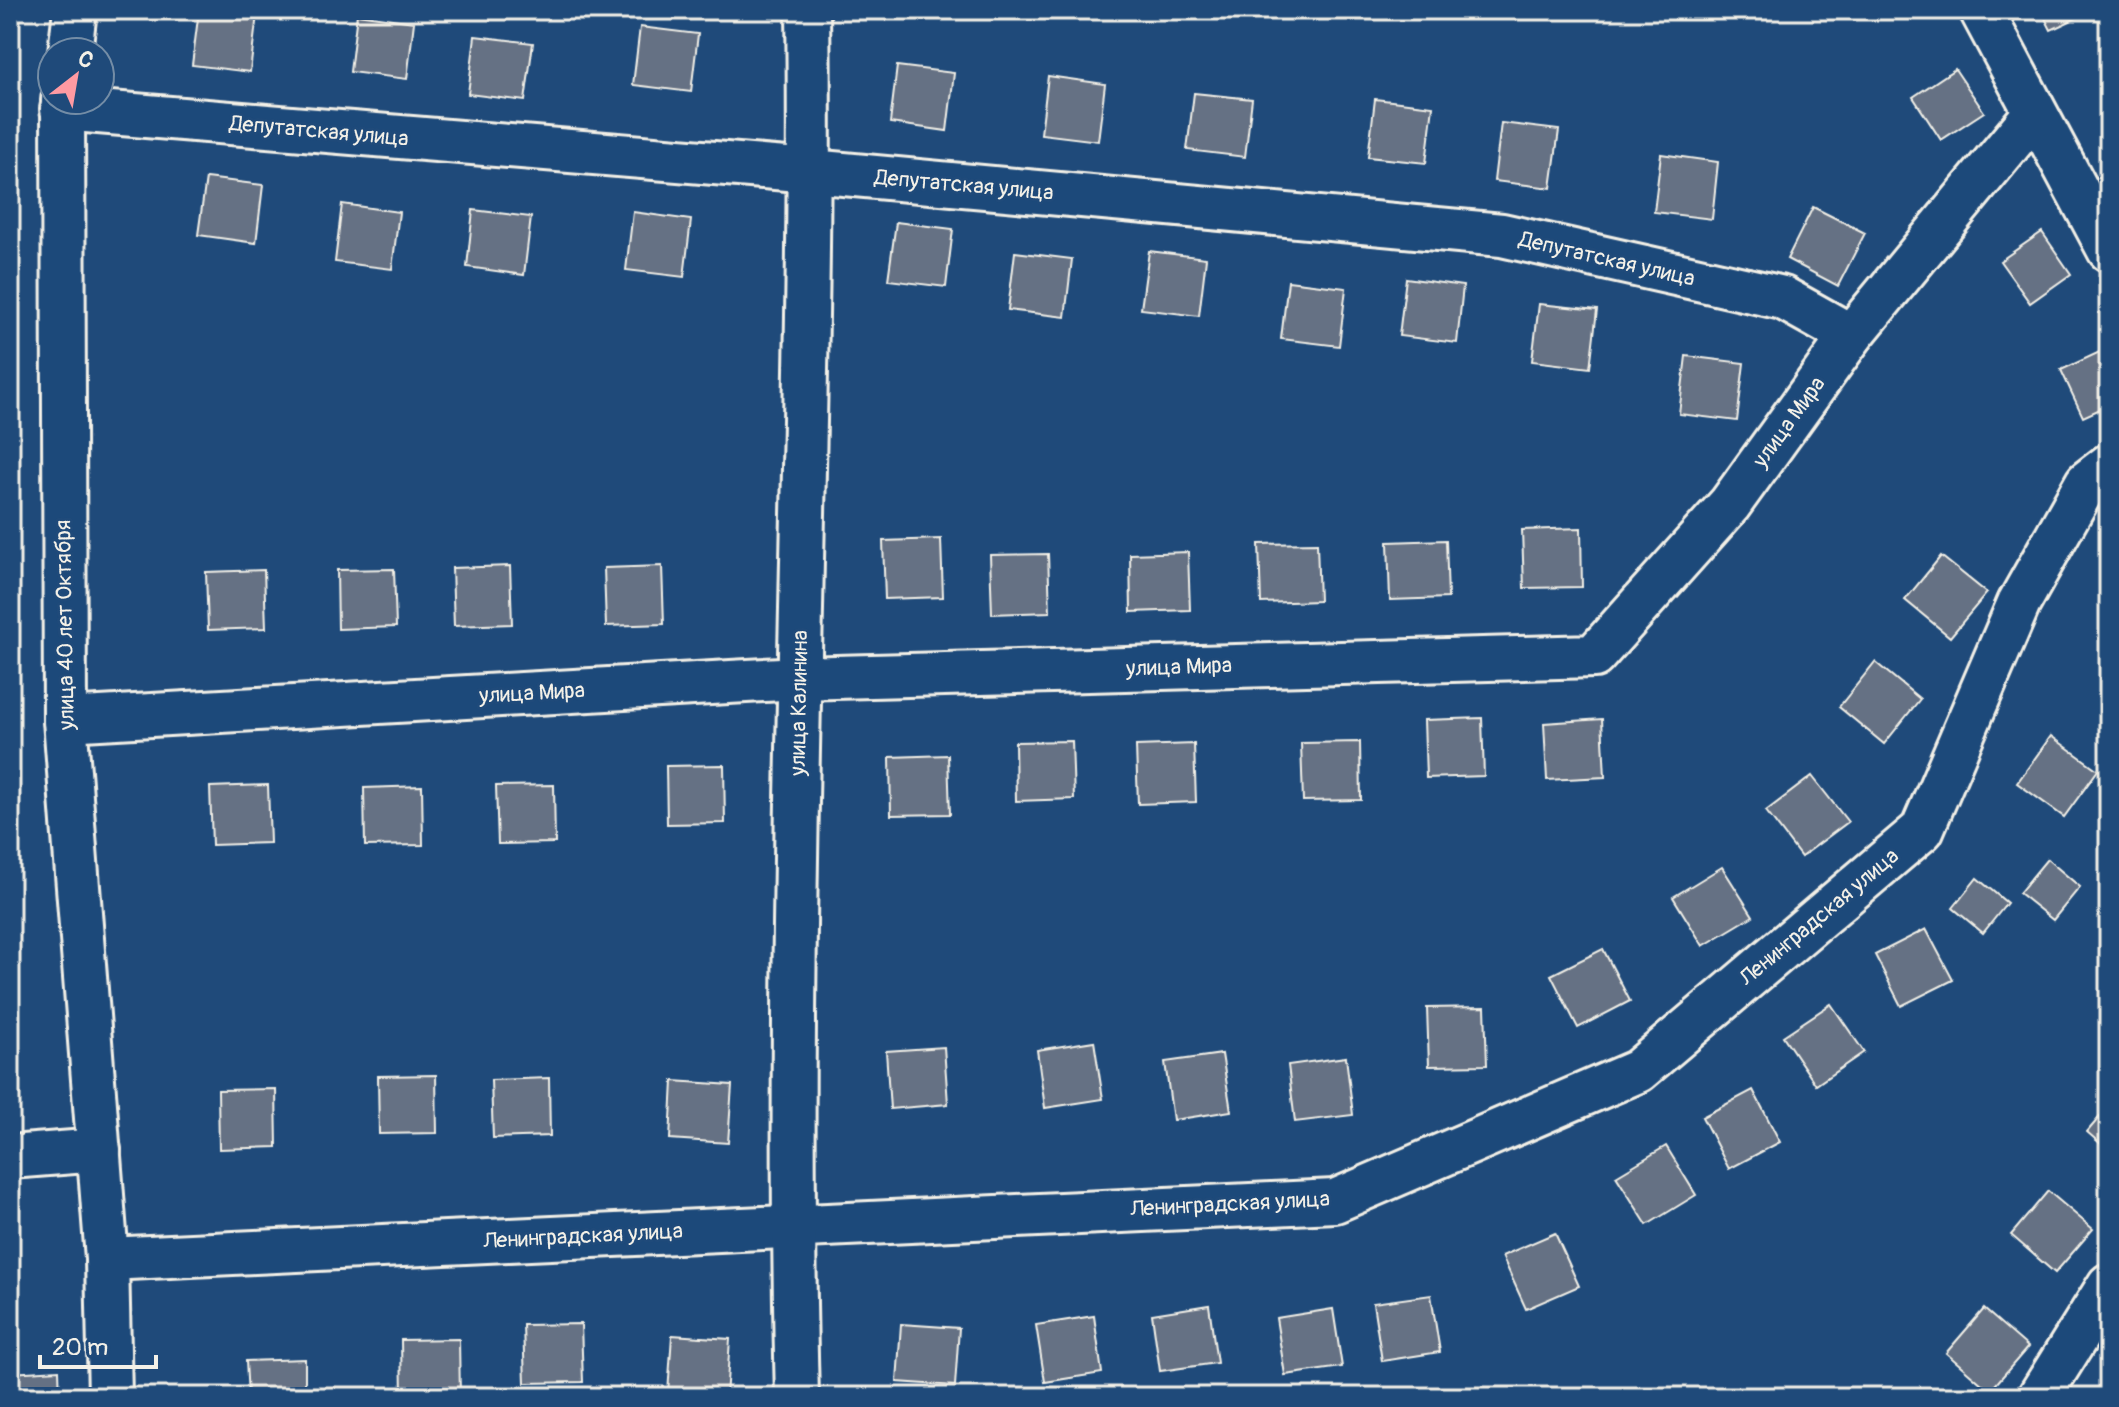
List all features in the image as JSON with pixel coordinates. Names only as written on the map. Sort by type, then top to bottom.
[{"type":"street","points":[[72,36],[75,10]]},
{"type":"street","name":"улица Калинина","points":[[797,1397],[793,1226],[799,678],[811,171],[808,10]]},
{"type":"street","points":[[1981,10],[2109,250]]},
{"type":"street","name":"Депутатская улица","points":[[116,110],[1502,235],[1783,298],[1851,336]]},
{"type":"street","name":"улица Мира","points":[[65,720],[799,678],[1594,656],[1730,504],[1851,336],[2035,113]]},
{"type":"street","name":"улица 40 лет Октября","points":[[63,116],[65,720],[107,1259],[110,1397]]},
{"type":"street","name":"Ленинградская улица","points":[[107,1259],[1335,1201],[1638,1071],[1922,830],[2019,603],[2087,482],[2109,465]]},
{"type":"street","points":[[10,1157],[99,1150]]},
{"type":"street","points":[[2039,1397],[2109,1285]]},
{"type":"building","points":[[199,10],[257,14],[250,72],[192,65]]},
{"type":"building","points":[[2041,10],[2094,10],[2051,30]]},
{"type":"building","points":[[357,14],[414,22],[407,79],[350,72]]},
{"type":"building","points":[[640,27],[698,34],[691,92],[633,85]]},
{"type":"building","points":[[475,36],[533,43],[525,101],[468,94]]},
{"type":"building","points":[[897,66],[954,73],[947,131],[890,123]]},
{"type":"building","points":[[1955,69],[1984,112],[1941,140],[1913,97]]},
{"type":"building","points":[[1048,76],[1105,84],[1098,141],[1041,134]]},
{"type":"building","points":[[1194,93],[1252,99],[1245,157],[1187,150]]},
{"type":"building","points":[[1375,99],[1433,106],[1426,163],[1368,157]]},
{"type":"building","points":[[1501,123],[1559,130],[1551,188],[1494,181]]},
{"type":"building","points":[[1661,154],[1718,162],[1712,219],[1654,212]]},
{"type":"building","points":[[206,178],[263,185],[256,243],[198,235]]},
{"type":"building","points":[[342,204],[399,212],[392,269],[335,262]]},
{"type":"building","points":[[1813,207],[1865,233],[1838,286],[1787,259]]},
{"type":"building","points":[[473,210],[531,217],[524,275],[467,267]]},
{"type":"building","points":[[633,212],[691,220],[684,277],[626,270]]},
{"type":"building","points":[[896,222],[953,229],[946,287],[888,280]]},
{"type":"building","points":[[2042,232],[2071,274],[2030,303],[2000,261]]},
{"type":"building","points":[[1149,251],[1206,258],[1199,316],[1141,309]]},
{"type":"building","points":[[1015,252],[1072,259],[1065,317],[1008,310]]},
{"type":"building","points":[[1406,278],[1463,286],[1457,343],[1399,336]]},
{"type":"building","points":[[1288,281],[1346,288],[1339,346],[1281,339]]},
{"type":"building","points":[[1539,304],[1597,310],[1590,368],[1532,361]]},
{"type":"building","points":[[2106,349],[2109,355],[2109,405],[2083,417],[2061,370]]},
{"type":"building","points":[[1686,356],[1744,363],[1737,421],[1679,414]]},
{"type":"building","points":[[1581,528],[1582,587],[1524,588],[1522,530]]},
{"type":"building","points":[[941,539],[943,597],[885,599],[883,541]]},
{"type":"building","points":[[1446,540],[1448,598],[1390,600],[1388,542]]},
{"type":"building","points":[[1317,543],[1319,601],[1261,603],[1259,544]]},
{"type":"building","points":[[1188,552],[1190,610],[1131,612],[1130,554]]},
{"type":"building","points":[[1048,554],[1050,612],[992,614],[990,555]]},
{"type":"building","points":[[1941,556],[1987,593],[1950,637],[1905,600]]},
{"type":"building","points":[[510,566],[512,624],[454,626],[452,568]]},
{"type":"building","points":[[662,566],[664,624],[606,626],[604,568]]},
{"type":"building","points":[[394,569],[396,627],[338,629],[337,570]]},
{"type":"building","points":[[264,570],[266,628],[208,630],[206,572]]},
{"type":"building","points":[[1875,662],[1920,699],[1884,744],[1839,707]]},
{"type":"building","points":[[1482,718],[1484,776],[1426,778],[1424,720]]},
{"type":"building","points":[[1602,719],[1605,777],[1547,780],[1544,723]]},
{"type":"building","points":[[2051,736],[2098,770],[2064,817],[2017,783]]},
{"type":"building","points":[[1072,741],[1074,799],[1016,801],[1015,742]]},
{"type":"building","points":[[1360,742],[1361,800],[1303,801],[1301,743]]},
{"type":"building","points":[[1194,744],[1196,802],[1138,804],[1136,746]]},
{"type":"building","points":[[948,755],[950,814],[891,815],[890,757]]},
{"type":"building","points":[[724,765],[725,823],[667,824],[666,766]]},
{"type":"building","points":[[1812,776],[1848,822],[1801,857],[1766,811]]},
{"type":"building","points":[[268,785],[270,843],[212,845],[210,787]]},
{"type":"building","points":[[554,785],[555,843],[498,844],[496,786]]},
{"type":"building","points":[[422,786],[423,845],[365,846],[364,788]]},
{"type":"building","points":[[2047,859],[2080,887],[2053,920],[2019,893]]},
{"type":"building","points":[[1722,867],[1753,916],[1703,946],[1673,897]]},
{"type":"building","points":[[1977,878],[2007,903],[1983,933],[1953,908]]},
{"type":"building","points":[[1926,929],[1953,980],[1901,1006],[1875,955]]},
{"type":"building","points":[[1603,949],[1630,1001],[1578,1028],[1551,975]]},
{"type":"building","points":[[1831,1004],[1864,1052],[1816,1085],[1783,1036]]},
{"type":"building","points":[[1485,1007],[1487,1065],[1429,1066],[1427,1008]]},
{"type":"building","points":[[1094,1041],[1103,1099],[1045,1108],[1037,1050]]},
{"type":"building","points":[[944,1047],[948,1104],[890,1109],[886,1051]]},
{"type":"building","points":[[1222,1054],[1231,1111],[1173,1120],[1165,1062]]},
{"type":"building","points":[[1346,1057],[1353,1115],[1295,1122],[1288,1065]]},
{"type":"building","points":[[436,1075],[437,1133],[379,1134],[378,1076]]},
{"type":"building","points":[[549,1078],[550,1136],[493,1138],[491,1080]]},
{"type":"building","points":[[673,1081],[732,1085],[728,1143],[670,1139]]},
{"type":"building","points":[[276,1089],[277,1147],[219,1149],[218,1090]]},
{"type":"building","points":[[1753,1090],[1780,1142],[1729,1169],[1702,1117]]},
{"type":"building","points":[[2109,1106],[2109,1151],[2087,1132]]},
{"type":"building","points":[[1666,1146],[1696,1195],[1647,1225],[1616,1176]]},
{"type":"building","points":[[2048,1191],[2093,1229],[2055,1273],[2011,1235]]},
{"type":"building","points":[[1555,1233],[1579,1286],[1526,1309],[1502,1256]]},
{"type":"building","points":[[1431,1295],[1440,1352],[1382,1361],[1373,1303]]},
{"type":"building","points":[[1209,1305],[1217,1363],[1160,1371],[1152,1314]]},
{"type":"building","points":[[1333,1309],[1342,1367],[1285,1375],[1276,1318]]},
{"type":"building","points":[[1984,1309],[2028,1347],[1990,1391],[1946,1353]]},
{"type":"building","points":[[1094,1316],[1102,1373],[1045,1382],[1036,1325]]},
{"type":"building","points":[[581,1324],[583,1382],[525,1383],[523,1325]]},
{"type":"building","points":[[901,1324],[959,1328],[955,1386],[897,1382]]},
{"type":"building","points":[[672,1335],[730,1339],[726,1397],[668,1393]]},
{"type":"building","points":[[459,1339],[460,1397],[402,1397],[401,1340]]},
{"type":"building","points":[[305,1359],[305,1397],[248,1397],[246,1361]]},
{"type":"building","points":[[59,1370],[60,1397],[10,1397],[10,1373]]}]
